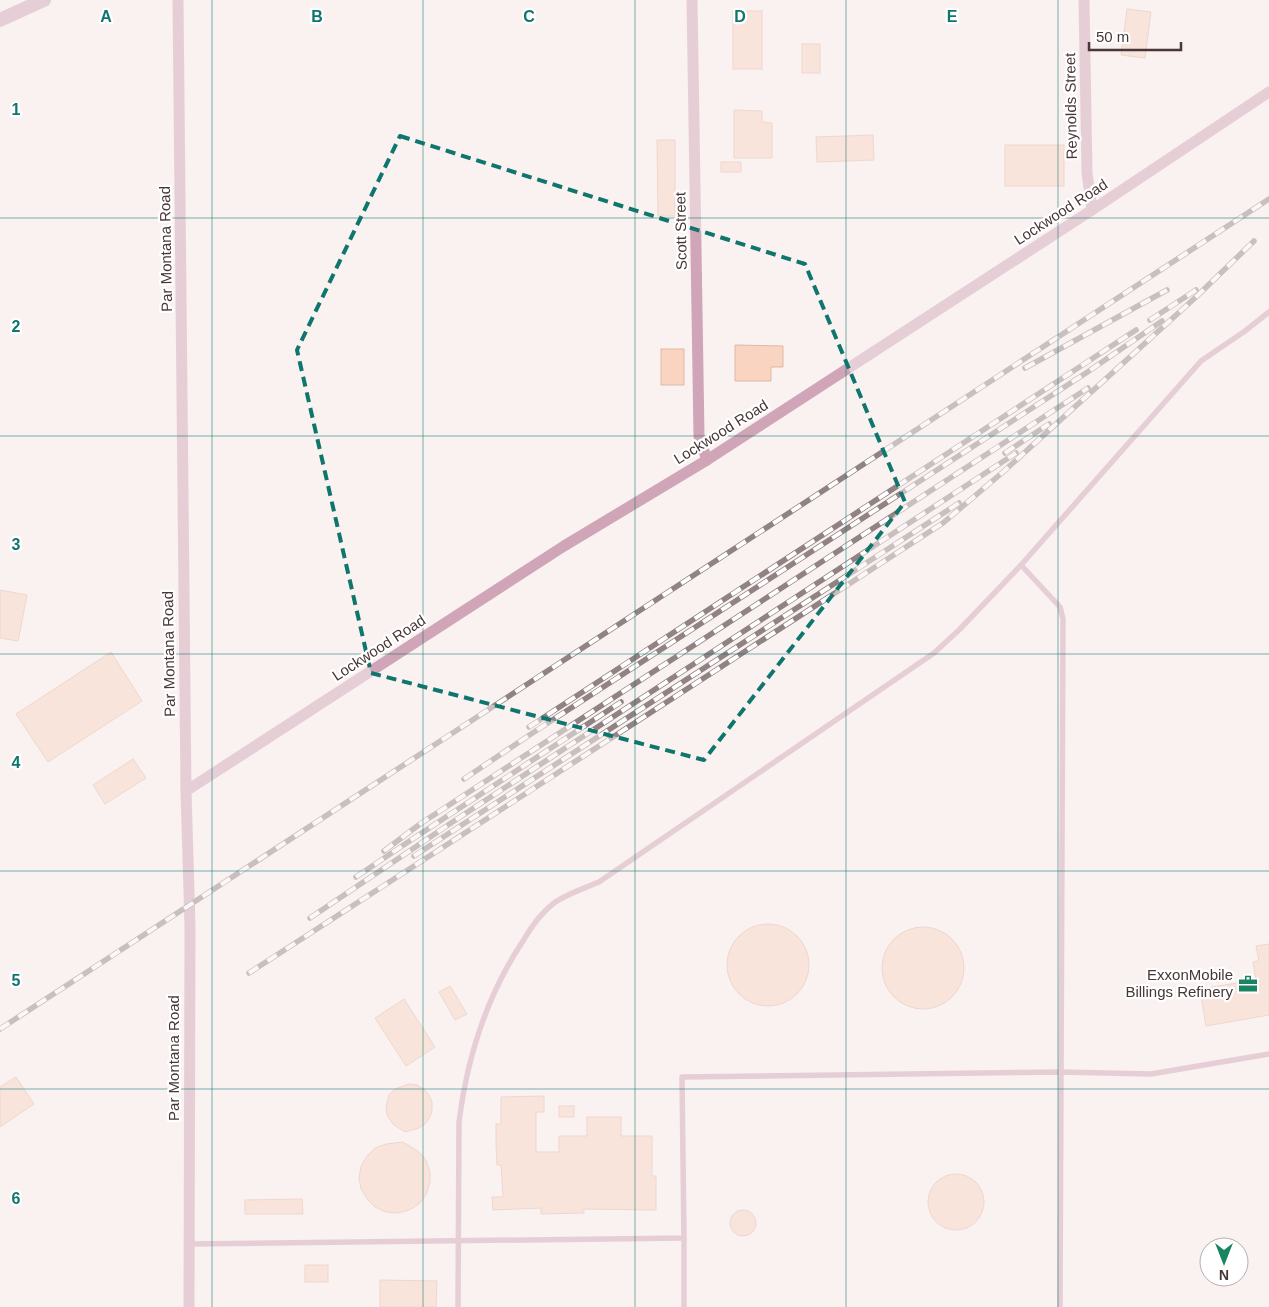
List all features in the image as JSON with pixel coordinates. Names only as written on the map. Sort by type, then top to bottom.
[{"type":"street","points":[[0,20],[44,0]]},
{"type":"street","name":"Par Montana Road","points":[[178,0],[186,791],[190,927],[189,1307]]},
{"type":"street","name":"Scott Street","points":[[692,0],[699,436],[707,460]]},
{"type":"street","name":"Reynolds Street","points":[[1084,0],[1087,173],[1092,210]]},
{"type":"street","name":"Lockwood Road","points":[[186,791],[564,546],[707,460],[1092,210],[1269,92]]},
{"type":"lane","points":[[458,1307],[459,1122],[463,1092],[469,1063],[498,984],[517,948],[535,921],[554,903],[599,882],[934,653],[959,630],[1021,565],[1201,361],[1269,312]]},
{"type":"lane","points":[[1021,565],[1060,607],[1063,619],[1060,1307]]},
{"type":"lane","points":[[684,1307],[682,1077],[1061,1072],[1151,1074],[1269,1054]]},
{"type":"lane","points":[[188,1244],[684,1238]]},
{"type":"highlighted area","points":[[400,136],[805,264],[905,502],[704,760],[371,673],[297,350]]},
{"type":"building","points":[[1127,9],[1151,12],[1145,58],[1121,55]]},
{"type":"building","points":[[733,11],[762,11],[762,69],[733,69]]},
{"type":"building","points":[[802,44],[820,44],[820,73],[802,73]]},
{"type":"building","points":[[734,110],[762,111],[762,122],[772,123],[772,158],[734,158]]},
{"type":"building","points":[[873,135],[874,160],[817,162],[816,137]]},
{"type":"building","points":[[657,140],[675,140],[675,216],[658,216]]},
{"type":"building","points":[[1005,145],[1064,145],[1064,186],[1005,186]]},
{"type":"building","points":[[721,162],[741,162],[741,172],[721,172]]},
{"type":"building","points":[[735,345],[783,346],[783,367],[771,367],[771,381],[735,381]]},
{"type":"building","points":[[661,349],[684,349],[684,385],[661,385]]},
{"type":"building","points":[[0,590],[27,595],[18,641],[0,638]]},
{"type":"building","points":[[111,652],[142,701],[48,762],[16,714]]},
{"type":"building","points":[[133,759],[146,778],[105,804],[93,785]]},
{"type":"building","points":[[760,924],[776,924],[791,931],[802,942],[809,957],[806,981],[797,994],[776,1006],[760,1006],[745,999],[734,988],[727,973],[727,957],[734,942],[745,931]]},
{"type":"building","points":[[923,927],[939,931],[952,939],[960,952],[964,968],[960,984],[952,997],[939,1005],[923,1009],[907,1005],[894,997],[886,984],[882,968],[886,952],[894,939],[907,931]]},
{"type":"building","name":"ExxonMobile Billings Refinery","points":[[1269,944],[1269,1015],[1206,1026],[1200,989],[1256,980],[1253,962],[1259,961],[1256,946]]},
{"type":"building","points":[[450,986],[467,1014],[455,1020],[439,992]]},
{"type":"building","points":[[404,999],[435,1047],[406,1066],[375,1018]]},
{"type":"building","points":[[16,1077],[34,1104],[0,1127],[0,1087]]},
{"type":"building","points":[[409,1084],[417,1085],[424,1089],[432,1102],[432,1110],[425,1124],[405,1132],[393,1124],[386,1110],[389,1095],[395,1089]]},
{"type":"building","points":[[544,1096],[544,1112],[536,1112],[536,1152],[559,1152],[559,1136],[587,1136],[587,1117],[621,1117],[621,1136],[652,1136],[652,1176],[656,1176],[656,1210],[584,1209],[584,1213],[541,1214],[541,1208],[493,1210],[492,1197],[503,1197],[501,1165],[497,1165],[496,1142],[496,1124],[501,1124],[501,1097]]},
{"type":"building","points":[[559,1106],[574,1106],[574,1117],[559,1117]]},
{"type":"building","points":[[403,1142],[418,1151],[426,1160],[430,1172],[430,1183],[426,1195],[419,1204],[409,1210],[398,1213],[386,1212],[375,1207],[361,1189],[359,1178],[361,1166],[375,1148],[386,1144]]},
{"type":"building","points":[[950,1174],[962,1174],[972,1178],[980,1186],[984,1202],[980,1218],[972,1226],[962,1230],[950,1230],[940,1226],[932,1218],[928,1208],[928,1196],[932,1186],[940,1178]]},
{"type":"building","points":[[302,1199],[303,1214],[245,1214],[245,1200]]},
{"type":"building","points":[[743,1210],[752,1214],[756,1223],[752,1232],[743,1236],[734,1232],[730,1223],[734,1214]]},
{"type":"building","points":[[305,1265],[328,1265],[328,1282],[305,1282]]},
{"type":"building","points":[[380,1280],[437,1281],[436,1307],[380,1307]]},
{"type":"railway","points":[[0,1029],[1269,199]]},
{"type":"railway","points":[[249,973],[943,523],[1003,472],[1196,297],[1254,241]]},
{"type":"railway","points":[[1025,368],[1167,290]]},
{"type":"railway","points":[[1150,320],[1196,290]]},
{"type":"railway","points":[[464,779],[1086,373],[1162,321]]},
{"type":"railway","points":[[529,727],[1136,330]]},
{"type":"railway","points":[[384,851],[420,824],[1088,388]]},
{"type":"railway","points":[[1005,453],[1049,424]]},
{"type":"railway","points":[[310,918],[457,819],[1016,453]]},
{"type":"railway","points":[[414,856],[959,503]]},
{"type":"railway","points":[[356,877],[621,702]]},
{"type":"place","name":"ExxonMobile Billings Refinery","points":[[1248,984]]}]
